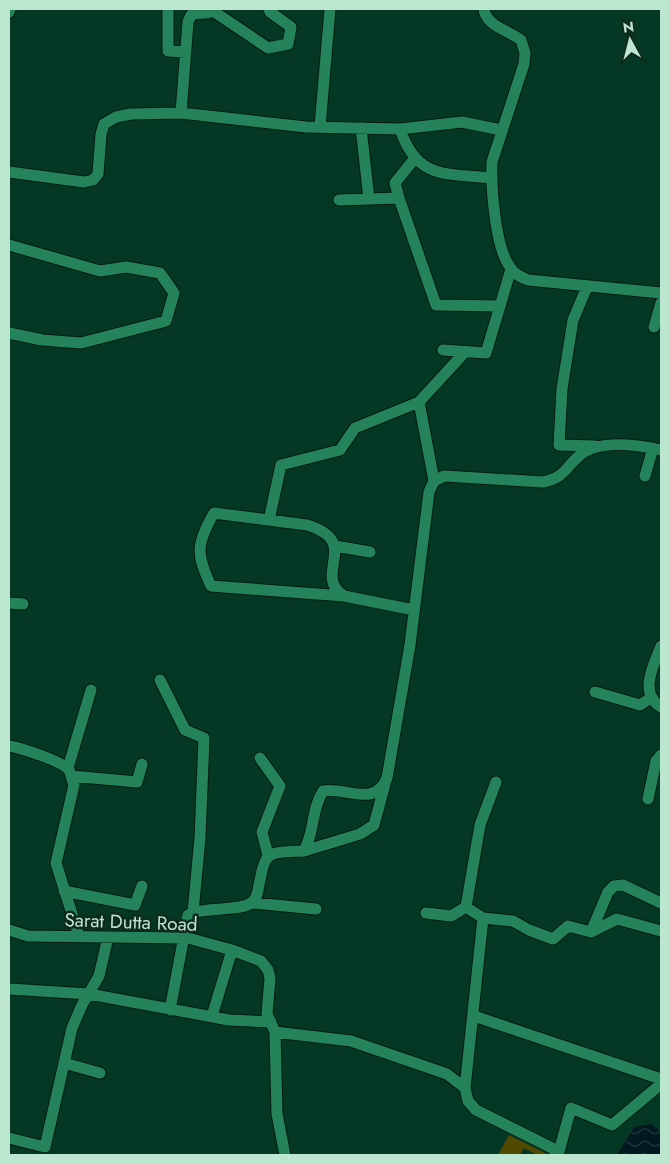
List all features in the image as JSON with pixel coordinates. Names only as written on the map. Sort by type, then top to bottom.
[{"type":"street","points":[[168,9],[168,52],[186,52]]},
{"type":"street","points":[[182,113],[190,16],[214,10],[268,48],[288,44],[291,27],[270,12],[269,9]]},
{"type":"street","points":[[320,127],[330,9]]},
{"type":"street","points":[[484,9],[485,17],[490,22],[521,40],[525,52],[524,64],[492,162],[498,231],[506,261],[511,269],[528,280],[661,293]]},
{"type":"street","points":[[9,172],[84,182],[93,180],[98,174],[101,134],[104,124],[131,114],[182,113],[320,127],[400,129],[462,122],[501,130]]},
{"type":"street","points":[[361,128],[369,199]]},
{"type":"street","points":[[400,129],[415,158],[431,171],[492,178]]},
{"type":"street","points":[[415,158],[395,183],[436,305],[500,306]]},
{"type":"street","points":[[339,200],[399,198]]},
{"type":"street","points":[[9,245],[100,271],[126,267],[160,274],[174,293],[166,321],[81,342],[42,340],[9,334]]},
{"type":"street","points":[[443,350],[486,353],[511,269]]},
{"type":"street","points":[[587,287],[573,320],[562,389],[559,445],[657,449],[645,476]]},
{"type":"street","points":[[654,327],[661,303]]},
{"type":"street","points":[[269,520],[281,465],[340,450],[355,428],[419,402],[465,352]]},
{"type":"street","points":[[170,1010],[185,938],[185,920],[188,915],[193,912],[246,906],[252,902],[256,897],[264,861],[268,855],[275,852],[304,851],[360,834],[374,825],[387,778],[414,610],[429,492],[434,481],[419,402]]},
{"type":"street","points":[[434,481],[444,476],[543,482],[554,480],[564,473],[579,455],[601,446]]},
{"type":"street","points":[[344,596],[336,591],[332,582],[335,546],[329,534],[320,528],[214,513],[201,534],[200,562],[211,586],[344,596],[414,610]]},
{"type":"street","points":[[335,546],[370,552]]},
{"type":"street","points":[[9,603],[22,604]]},
{"type":"street","points":[[661,646],[649,678],[652,698],[661,707]]},
{"type":"street","points":[[160,680],[185,730],[204,738],[200,838],[193,912]]},
{"type":"street","points":[[79,936],[56,863],[74,785],[70,772],[91,690]]},
{"type":"street","points":[[595,692],[640,706],[652,698]]},
{"type":"street","points":[[9,746],[19,748],[70,772],[137,782],[142,764]]},
{"type":"street","points":[[648,799],[656,761],[661,756]]},
{"type":"street","points":[[260,758],[280,786],[262,832],[268,855]]},
{"type":"street","points":[[304,851],[312,838],[317,802],[323,791],[334,789],[357,794],[373,794],[383,788],[387,778]]},
{"type":"street","points":[[466,907],[480,825],[496,782]]},
{"type":"street","points":[[591,932],[608,892],[614,886],[623,885],[661,902]]},
{"type":"street","points":[[64,891],[134,905],[142,886]]},
{"type":"street","points":[[252,902],[316,909]]},
{"type":"street","points":[[426,913],[450,916],[466,907]]},
{"type":"street","points":[[466,907],[483,918],[513,921],[529,930],[553,939],[568,926],[591,932],[617,919],[661,931]]},
{"type":"street","points":[[483,918],[465,1088],[468,1101],[476,1110],[552,1148],[558,1155]]},
{"type":"street","name":"Sarat Dutta Road","points":[[9,930],[28,936],[185,938],[232,950],[261,961],[268,970],[270,978],[268,1014],[273,1027],[277,1114],[285,1155]]},
{"type":"street","points":[[9,1138],[45,1147],[76,1016],[99,976],[108,936]]},
{"type":"street","points":[[212,1016],[232,950]]},
{"type":"street","points":[[9,989],[89,994],[350,1041],[447,1074],[465,1088]]},
{"type":"street","points":[[474,1016],[661,1079]]},
{"type":"street","points":[[64,1063],[100,1072]]},
{"type":"street","points":[[558,1155],[571,1108],[612,1125],[661,1084]]},
{"type":"water","points":[[651,1124],[661,1132],[661,1155],[617,1155],[634,1127]]},
{"type":"building","points":[[509,1135],[548,1155],[538,1155],[524,1148],[520,1155],[498,1155]]}]
